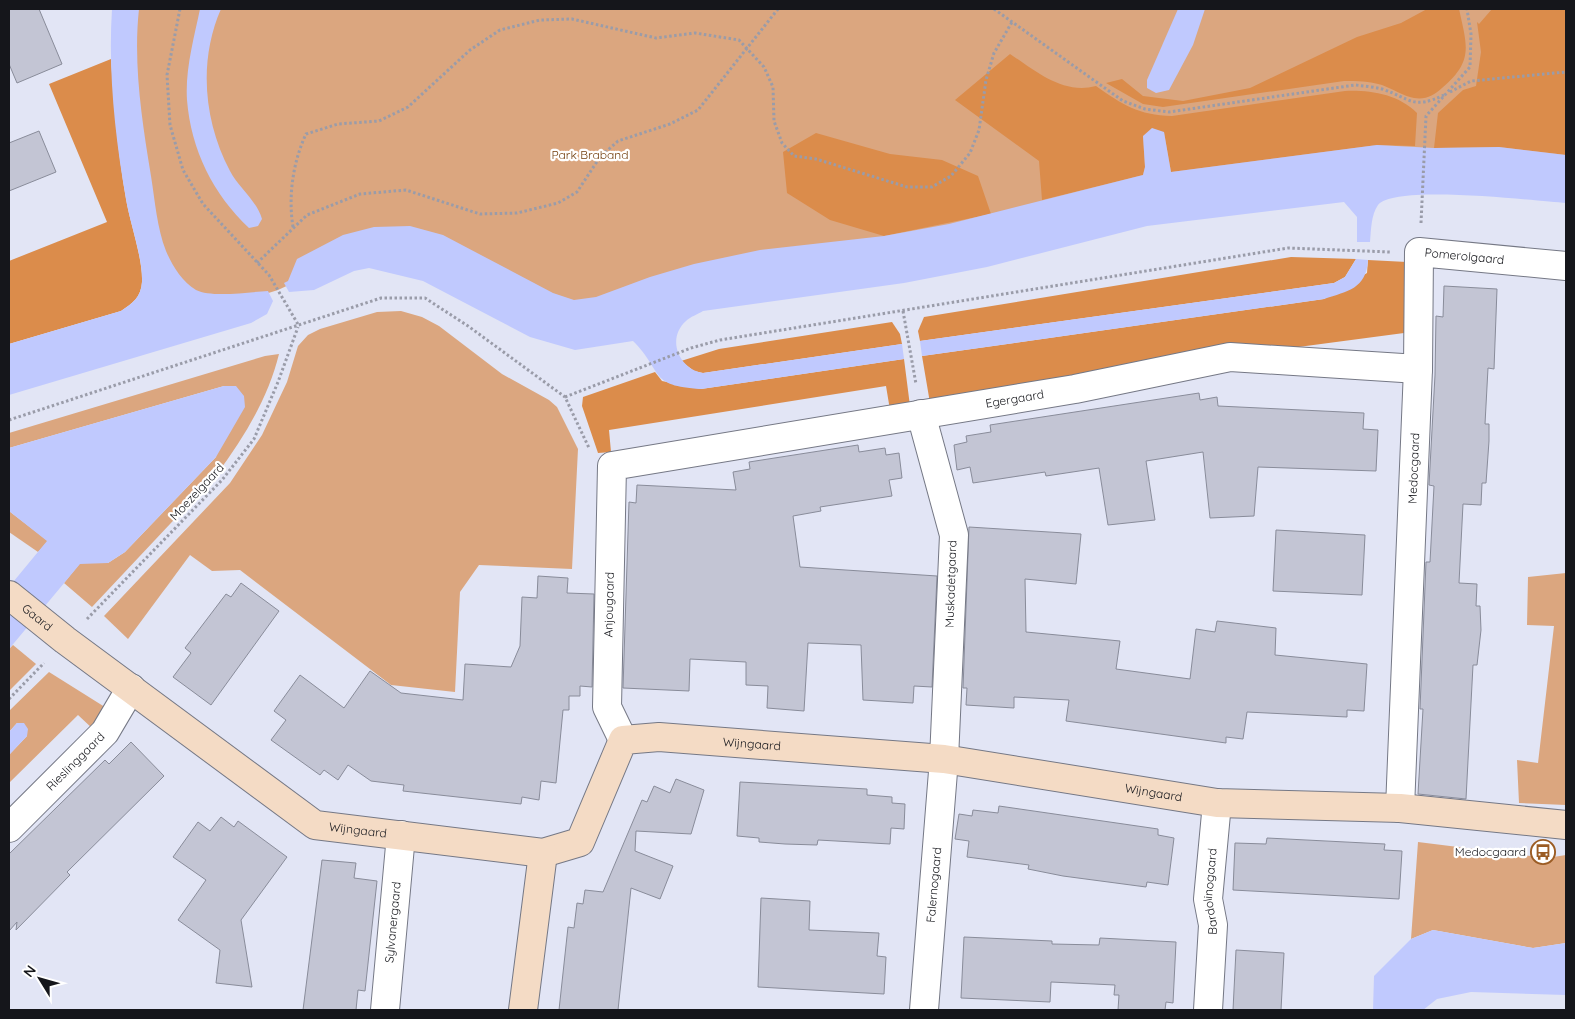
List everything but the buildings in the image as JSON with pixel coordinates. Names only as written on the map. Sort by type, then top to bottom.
[{"type":"street","name":"Pomerolgaard","points":[[1418,368],[1420,252],[1566,266]]},
{"type":"street","name":"Egergaard","points":[[612,466],[1074,389],[1230,356],[1418,368]]},
{"type":"street","name":"Medocgaard","points":[[1400,808],[1418,368]]},
{"type":"street","name":"Muskadetgaard","points":[[921,414],[954,535],[944,759]]},
{"type":"street","name":"Anjougaard","points":[[612,466],[607,707],[623,740]]},
{"type":"street","name":"Gaard","points":[[9,595],[66,640]]},
{"type":"street","name":"Wijngaard","points":[[66,640],[315,825],[542,853],[580,842],[623,740],[659,737],[944,759],[1217,804],[1400,808],[1566,825]]},
{"type":"street","name":"Rieslinggaard","points":[[9,828],[105,732],[131,688]]},
{"type":"street","name":"Falernogaard","points":[[924,1010],[944,759]]},
{"type":"street","name":"Bardolinogaard","points":[[1208,1010],[1213,925],[1208,899],[1217,804]]},
{"type":"street","name":"Sylvanergaard","points":[[385,1010],[401,835]]},
{"type":"street","points":[[523,1010],[542,853]]},
{"type":"path","points":[[180,9],[177,16],[167,76],[170,125],[183,170],[203,204],[269,275],[299,326]]},
{"type":"path","points":[[257,263],[307,215],[360,194],[406,190],[480,214],[517,213],[558,203],[577,192],[600,157],[618,141],[670,124],[698,110],[778,9]]},
{"type":"path","points":[[994,9],[1123,101],[1146,110],[1169,112],[1355,85],[1381,89],[1415,104],[1428,103],[1470,82],[1566,72]]},
{"type":"path","points":[[1422,207],[1426,116],[1448,94],[1470,67],[1472,34],[1467,9]]},
{"type":"path","points":[[293,227],[290,208],[297,154],[306,134],[338,124],[379,121],[408,107],[470,50],[500,30],[540,20],[572,19],[656,38],[695,33],[739,40],[764,67],[773,87],[774,121],[782,143],[794,156],[816,159],[907,187],[932,187],[950,176],[970,153],[979,130],[986,80],[994,53],[1012,22]]},
{"type":"path","points":[[565,397],[691,348],[720,340],[1288,248],[1420,252]]},
{"type":"path","points":[[9,420],[381,298],[425,298],[565,397],[598,467],[612,466]]},
{"type":"path","points":[[903,310],[921,414]]},
{"type":"path","name":"Moezelgaard","points":[[9,699],[222,480],[254,439],[299,326]]},
{"type":"green space","name":"Park Braband","points":[[131,9],[1566,9],[1566,172],[1499,163],[580,306],[408,244],[310,275],[278,290],[195,316],[162,290],[137,170]]},
{"type":"green space","points":[[401,311],[422,317],[439,326],[502,374],[549,400],[557,407],[578,449],[572,569],[479,565],[460,592],[455,692],[391,685],[240,570],[212,571],[190,555],[128,639],[104,616],[230,483],[262,435],[287,382],[298,346],[308,335],[320,329],[377,312]]},
{"type":"green space","points":[[279,354],[262,402],[237,446],[217,474],[92,607],[64,583],[80,563],[108,563],[125,552],[216,457],[224,386],[9,448],[9,433],[265,356]]},
{"type":"green space","points":[[9,511],[48,541],[38,552],[9,532]]},
{"type":"green space","points":[[1566,573],[1566,805],[1519,803],[1517,760],[1538,763],[1554,626],[1527,625],[1528,577]]},
{"type":"green space","points":[[13,645],[36,664],[9,691],[9,649]]},
{"type":"green space","points":[[49,672],[108,709],[93,729],[78,715],[9,783],[9,755],[27,736],[17,723],[9,732],[9,711]]},
{"type":"green space","points":[[1418,842],[1547,858],[1566,855],[1566,943],[1533,948],[1433,930],[1411,939]]},
{"type":"shaded area","points":[[1427,9],[1459,9],[1466,52],[1464,61],[1452,78],[1436,93],[1426,98],[1410,97],[1382,85],[1344,81],[1163,107],[1143,104],[1106,83],[1122,79],[1143,96],[1183,101],[1250,88],[1357,37],[1401,23]]},
{"type":"shaded area","points":[[1492,9],[1566,9],[1566,155],[1499,147],[1434,148],[1438,113],[1463,90],[1476,86],[1481,52],[1477,22],[1479,24]]},
{"type":"shaded area","points":[[1010,54],[1050,80],[1072,87],[1096,86],[1131,108],[1150,114],[1172,116],[1345,91],[1364,91],[1392,97],[1417,113],[1415,146],[1377,145],[1171,172],[1164,132],[1143,136],[1145,167],[1143,175],[1042,200],[1039,161],[955,100]]},
{"type":"shaded area","points":[[111,59],[123,182],[142,273],[140,292],[133,302],[121,311],[9,344],[9,261],[107,222],[49,84]]},
{"type":"shaded area","points":[[816,133],[890,154],[942,160],[978,176],[991,214],[884,236],[830,220],[787,193],[783,152]]},
{"type":"shaded area","points":[[1291,257],[1356,259],[1345,277],[1334,283],[920,341],[918,331],[924,317]]},
{"type":"shaded area","points":[[1368,260],[1407,262],[1404,333],[1207,359],[930,403],[922,356],[1324,299],[1367,273]]},
{"type":"shaded area","points":[[892,322],[900,334],[902,344],[703,373],[694,371],[681,361],[719,349]]},
{"type":"shaded area","points":[[904,359],[910,406],[890,410],[886,386],[609,430],[611,452],[598,453],[582,406],[583,397],[655,372],[662,381],[701,389]]},
{"type":"water","points":[[112,9],[139,9],[137,51],[142,113],[158,224],[171,262],[182,278],[196,290],[211,294],[268,291],[273,301],[267,314],[251,323],[9,395],[9,344],[121,311],[136,299],[140,292],[142,272],[126,199],[116,128],[111,57]]},
{"type":"water","points":[[200,9],[221,9],[209,49],[207,91],[210,112],[214,132],[230,171],[260,212],[262,219],[258,226],[249,228],[225,201],[206,170],[193,136],[187,100],[187,77]]},
{"type":"water","points":[[1178,9],[1205,9],[1193,45],[1169,90],[1156,93],[1147,88],[1147,80]]},
{"type":"water","points":[[1152,128],[1164,132],[1171,172],[1377,145],[1434,148],[1499,147],[1566,155],[1566,203],[1467,195],[1410,196],[1390,199],[1378,205],[1374,213],[1370,242],[1357,242],[1357,217],[1344,202],[1147,226],[987,267],[904,283],[703,311],[688,320],[680,328],[676,344],[682,360],[687,366],[703,373],[902,344],[904,359],[701,389],[672,385],[664,381],[633,341],[575,350],[530,337],[423,281],[369,268],[354,271],[314,290],[289,292],[284,283],[288,281],[297,259],[343,235],[374,227],[410,226],[443,235],[553,293],[574,300],[596,297],[650,277],[694,264],[760,250],[884,236],[949,224],[1143,175],[1145,167],[1143,136]]},
{"type":"water","points":[[1356,259],[1368,260],[1367,270],[1360,283],[1348,291],[1324,299],[922,356],[920,341],[1334,283],[1345,277]]},
{"type":"water","points":[[224,386],[236,386],[244,396],[245,407],[216,457],[125,552],[108,563],[80,564],[9,649],[9,587],[47,541],[9,511],[9,448]]},
{"type":"water","points":[[17,723],[24,723],[28,729],[27,736],[9,755],[9,732]]},
{"type":"water","points":[[1433,930],[1533,948],[1566,943],[1566,995],[1471,992],[1437,999],[1423,1010],[1373,1010],[1374,976],[1411,939]]},
{"type":"place","name":"Medocgaard","points":[[1543,852]]}]
